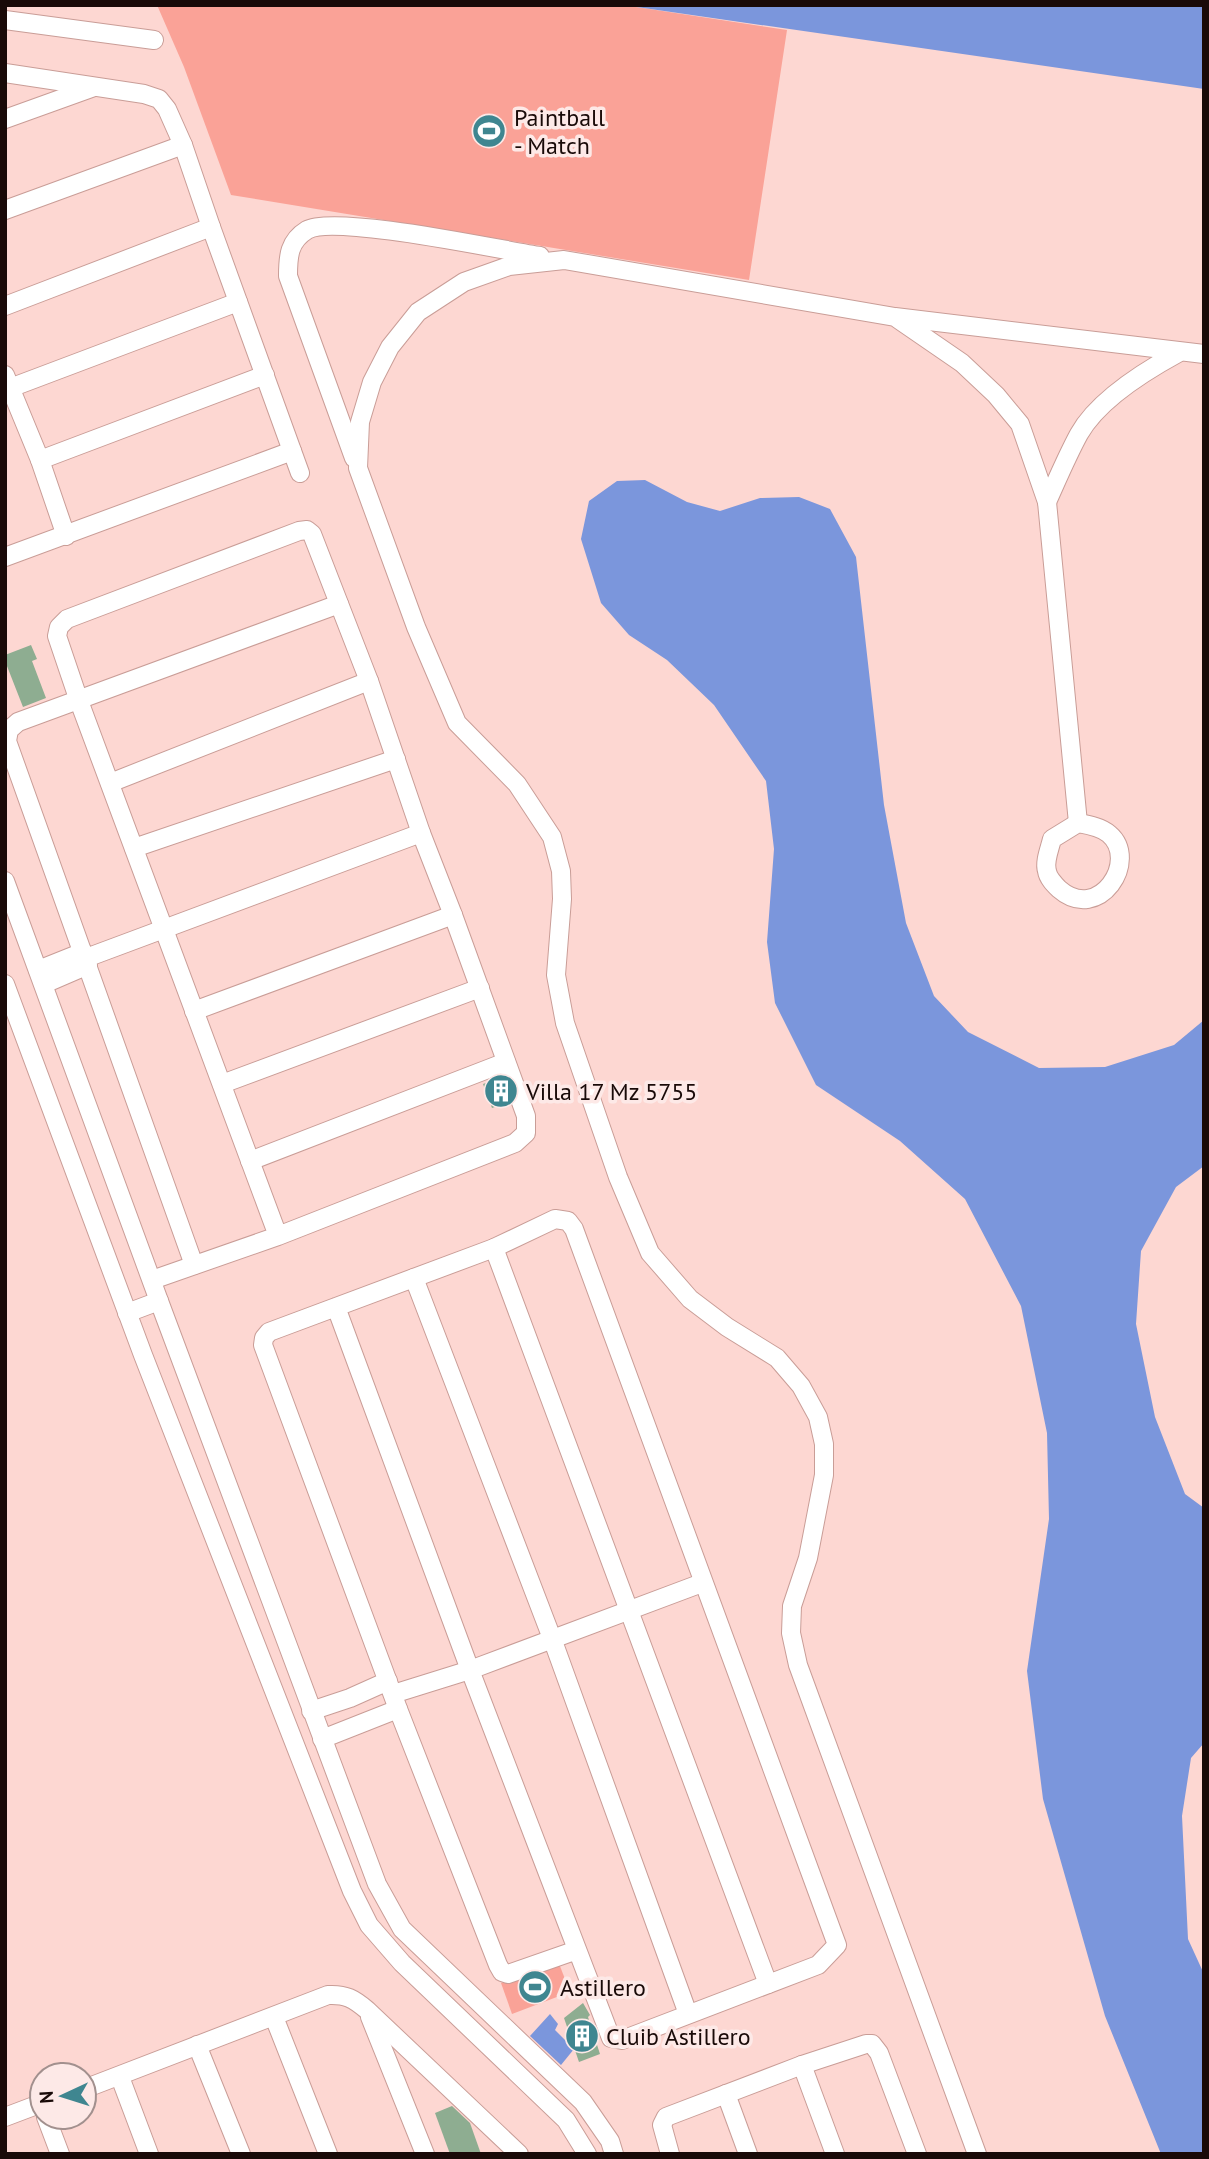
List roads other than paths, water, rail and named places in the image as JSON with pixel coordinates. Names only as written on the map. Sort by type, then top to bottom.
[{"type":"street","points":[[5,20],[154,40]]},
{"type":"street","points":[[5,73],[144,94],[159,99],[167,109],[183,145],[300,473]]},
{"type":"street","points":[[5,120],[95,86]]},
{"type":"street","points":[[5,210],[183,145]]},
{"type":"street","points":[[977,2154],[798,1665],[791,1633],[792,1605],[808,1558],[824,1475],[824,1444],[818,1416],[801,1386],[777,1358],[727,1327],[690,1299],[650,1253],[618,1177],[565,1023],[556,975],[562,899],[561,871],[552,837],[517,784],[457,723],[416,627],[288,276],[288,253],[295,241],[309,229],[324,226],[383,229],[895,317],[1204,354]]},
{"type":"street","points":[[5,306],[211,227]]},
{"type":"street","points":[[358,468],[360,422],[372,382],[390,347],[418,312],[464,282],[509,266],[564,260]]},
{"type":"street","points":[[66,536],[40,460],[8,381],[238,302]]},
{"type":"street","points":[[895,317],[962,363],[1004,404],[1020,424],[1047,502],[1079,822]]},
{"type":"street","points":[[1047,502],[1080,432],[1097,412],[1147,369],[1178,353]]},
{"type":"street","points":[[40,460],[265,375]]},
{"type":"street","points":[[5,557],[292,452]]},
{"type":"street","points":[[152,1280],[278,1236],[515,1143],[526,1133],[526,1116],[421,833],[369,681],[312,534],[307,530],[67,619],[57,636],[278,1236]]},
{"type":"street","points":[[194,1265],[7,741],[9,730],[18,722],[339,604]]},
{"type":"street","points":[[110,783],[369,681]]},
{"type":"street","points":[[134,848],[396,759]]},
{"type":"street","points":[[1079,822],[1111,835],[1119,852],[1120,869],[1110,887],[1097,896],[1079,900],[1066,895],[1053,883],[1046,870],[1052,839],[1079,822]]},
{"type":"street","points":[[41,977],[421,833]]},
{"type":"street","points":[[5,881],[377,1884],[402,1929],[583,2102],[610,2141],[614,2154]]},
{"type":"street","points":[[194,1011],[453,915]]},
{"type":"street","points":[[5,984],[127,1313],[352,1891],[369,1925],[402,1964],[566,2120],[587,2154]]},
{"type":"street","points":[[222,1084],[480,988]]},
{"type":"street","points":[[250,1161],[506,1062]]},
{"type":"street","points":[[335,1307],[611,2038],[622,2040],[818,1965],[837,1945],[574,1229],[568,1221],[555,1219],[494,1248],[335,1307],[269,1332],[263,1345],[393,1694],[502,1972],[508,1974],[577,1950]]},
{"type":"street","points":[[494,1248],[768,1984]]},
{"type":"street","points":[[414,1278],[553,1641],[688,2014]]},
{"type":"street","points":[[127,1313],[159,1301]]},
{"type":"street","points":[[311,1711],[350,1698],[393,1694],[470,1670],[702,1583]]},
{"type":"street","points":[[322,1739],[393,1694]]},
{"type":"street","points":[[369,1925],[393,1912]]},
{"type":"street","points":[[98,2084],[328,1995],[341,1994],[352,1998],[367,2010],[519,2154]]},
{"type":"street","points":[[367,2010],[425,2154]]},
{"type":"street","points":[[274,2017],[328,2154]]},
{"type":"street","points":[[670,2154],[662,2124],[666,2118],[859,2044],[872,2044],[876,2047],[917,2154]]},
{"type":"street","points":[[197,2045],[241,2154]]},
{"type":"street","points":[[802,2065],[835,2154]]},
{"type":"street","points":[[120,2077],[149,2154]]},
{"type":"street","points":[[726,2094],[748,2154]]},
{"type":"street","points":[[566,2120],[583,2102]]},
{"type":"street","points":[[5,2117],[28,2111]]},
{"type":"street","points":[[51,2131],[60,2154]]},
{"type":"water","points":[[623,5],[1204,5],[1204,89]]},
{"type":"water","points":[[645,480],[687,502],[720,511],[760,498],[799,497],[830,509],[856,557],[884,805],[906,923],[934,996],[968,1032],[1039,1068],[1105,1067],[1174,1045],[1204,1020],[1204,1166],[1176,1187],[1141,1251],[1136,1324],[1155,1417],[1185,1494],[1204,1508],[1204,1743],[1191,1758],[1182,1816],[1188,1939],[1204,1974],[1204,2154],[1161,2154],[1105,2016],[1043,1799],[1027,1671],[1049,1519],[1047,1433],[1021,1306],[965,1199],[900,1141],[816,1085],[775,1003],[767,942],[774,849],[766,781],[714,705],[667,660],[629,635],[601,603],[581,539],[589,501],[617,481]]},
{"type":"water","points":[[550,2014],[558,2024],[555,2030],[574,2049],[561,2065],[530,2036]]},
{"type":"place","name":"Paintball - Match","points":[[489,131]]},
{"type":"place","name":"Villa 17 Mz 5755","points":[[501,1091]]},
{"type":"place","name":"Astillero","points":[[535,1987]]},
{"type":"place","name":"Cluib Astillero","points":[[582,2036]]}]
